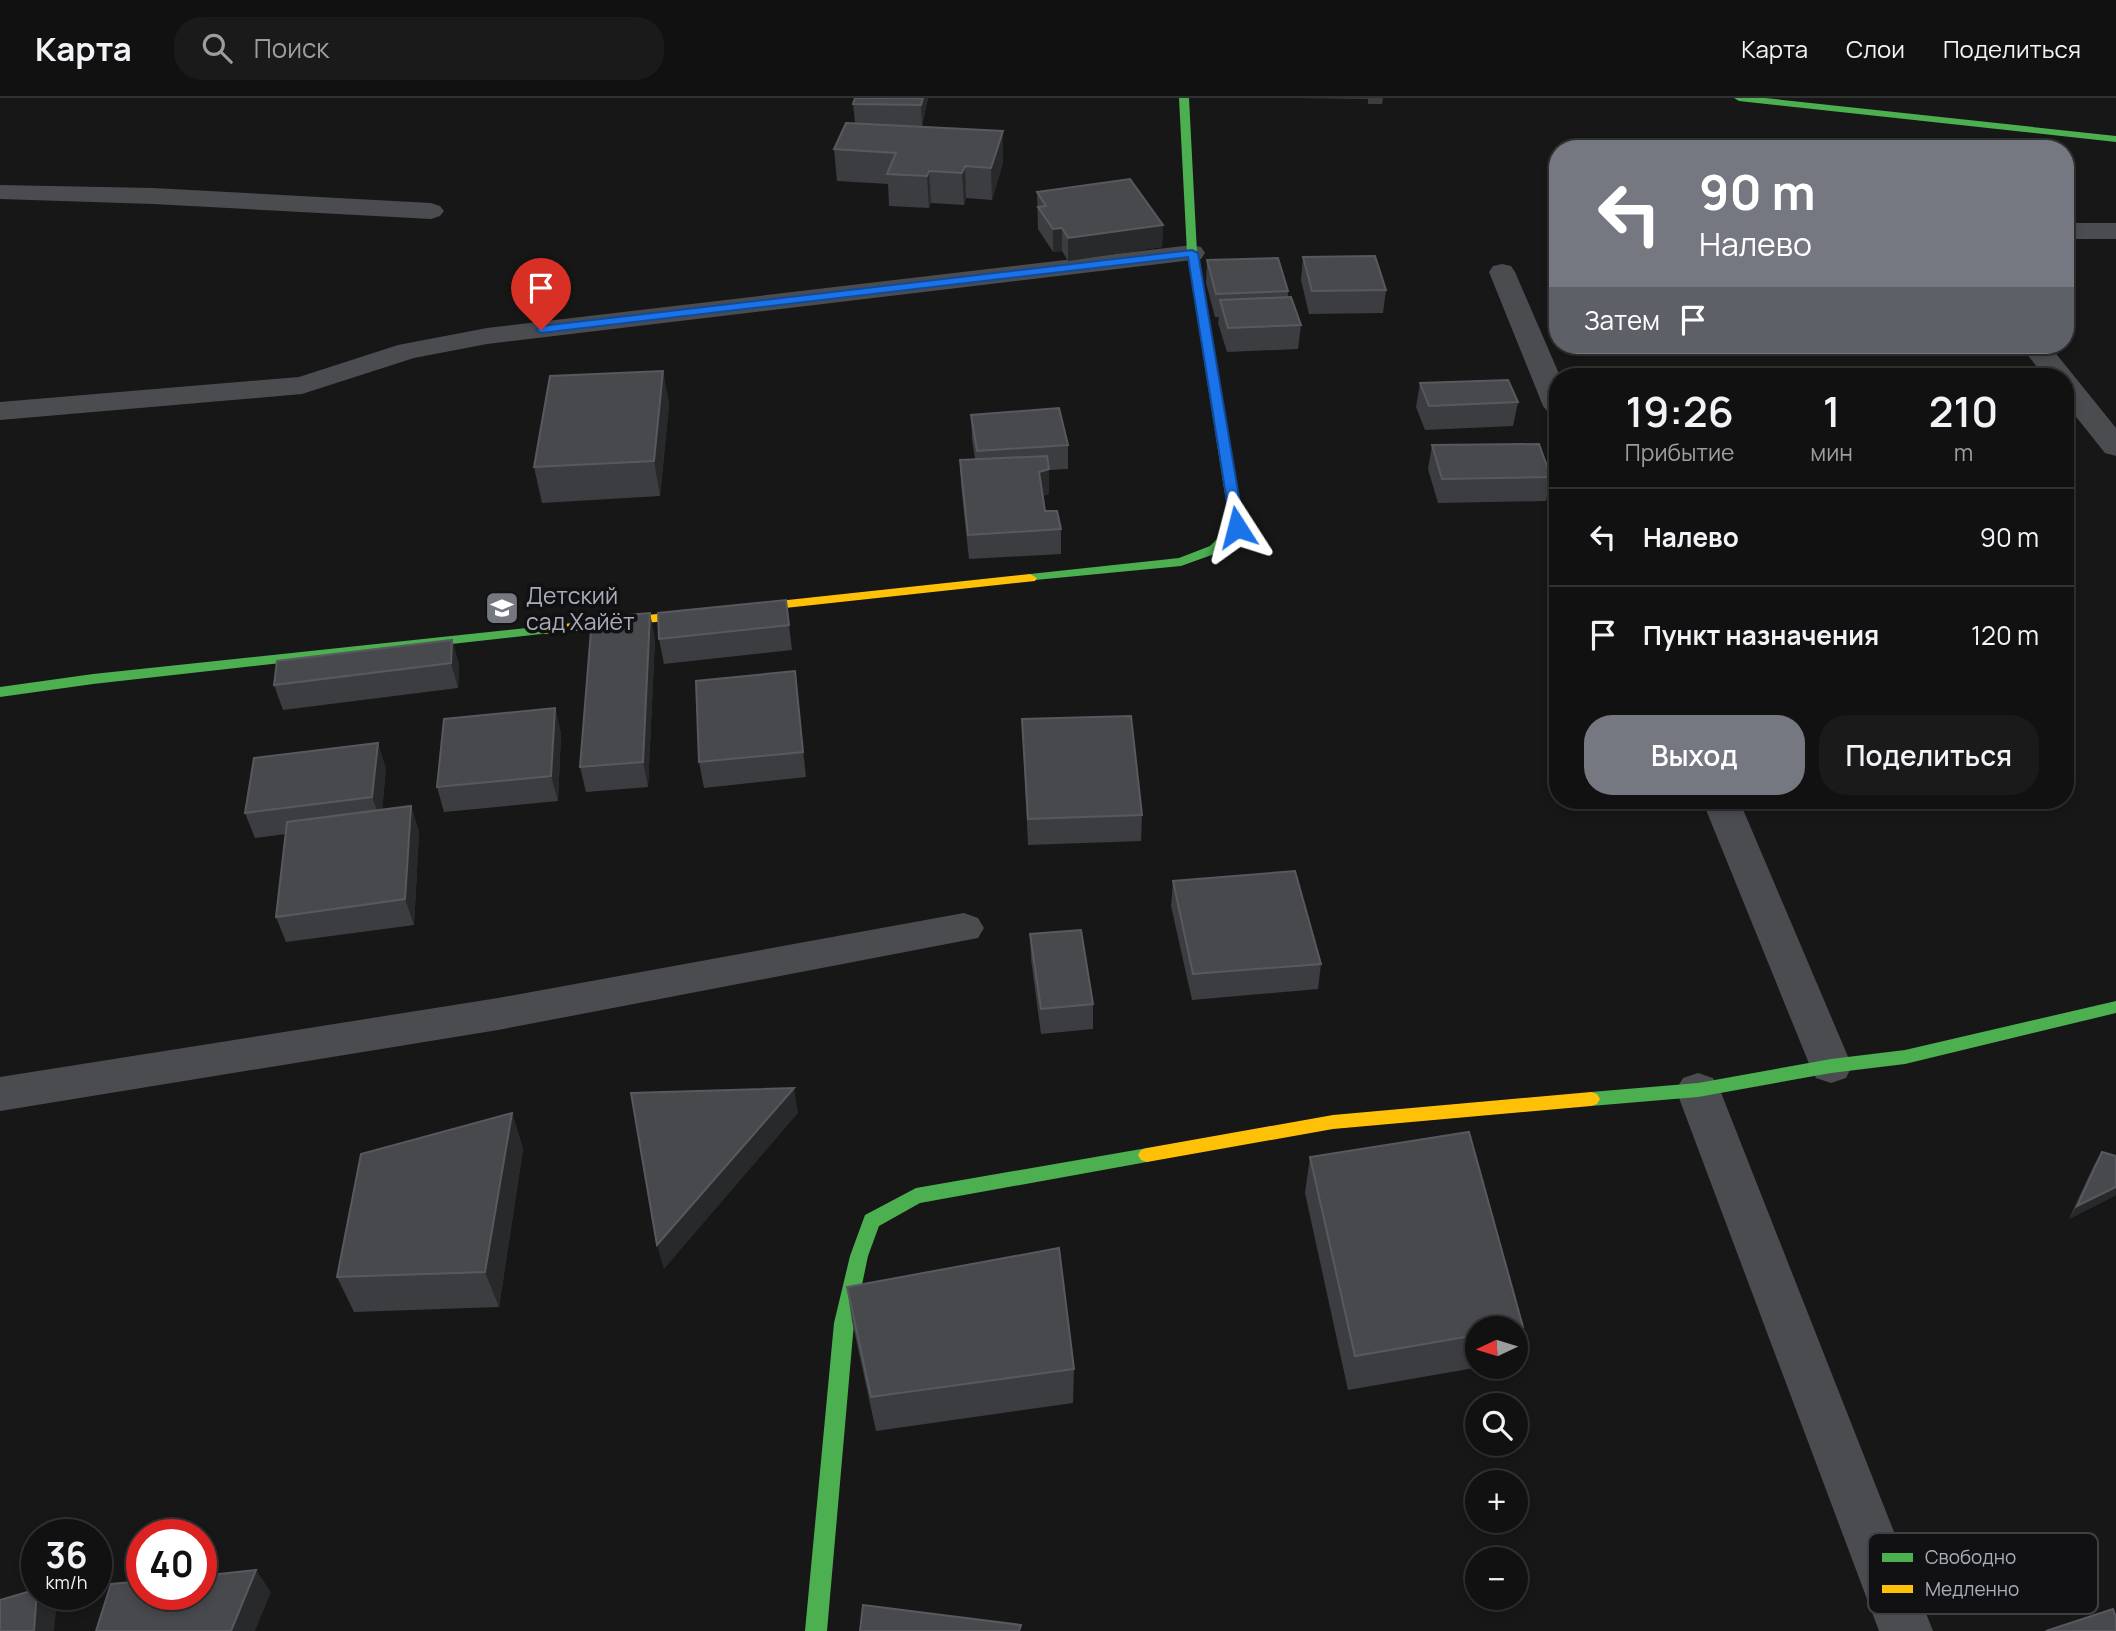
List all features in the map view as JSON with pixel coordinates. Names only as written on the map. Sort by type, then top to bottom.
[{"type":"street","points":[[0,692],[93,679],[1167,563],[1192,558],[1215,549],[1237,527],[1192,253],[1184,98]]},
{"type":"street","points":[[1739,98],[2116,139]]},
{"type":"street","points":[[0,192],[153,196],[431,211]]},
{"type":"street","points":[[2074,231],[2116,231]]},
{"type":"street","points":[[0,411],[302,385],[408,351],[487,336],[1192,253]]},
{"type":"street","points":[[1502,272],[1549,384]]},
{"type":"street","points":[[2041,354],[2053,368]]},
{"type":"street","points":[[2074,395],[2116,447]]},
{"type":"street","points":[[1724,809],[1831,1066]]},
{"type":"street","points":[[0,1094],[498,1014],[964,928]]},
{"type":"street","points":[[816,1631],[844,1323],[859,1256],[872,1221],[916,1196],[1333,1122],[1698,1090],[1831,1066],[1905,1057],[2114,1011]]},
{"type":"street","points":[[1698,1090],[1868,1533]]},
{"type":"street","points":[[1899,1614],[1906,1631]]},
{"type":"building","points":[[855,98],[923,98],[921,105],[853,104]]},
{"type":"building","points":[[846,123],[1003,131],[991,168],[965,166],[962,173],[929,171],[927,176],[887,174],[896,153],[834,149]]},
{"type":"building","points":[[1130,179],[1163,225],[1068,238],[1062,228],[1053,229],[1038,207],[1046,206],[1037,192]]},
{"type":"building","points":[[1375,256],[1386,290],[1312,291],[1303,257]]},
{"type":"building","points":[[1278,258],[1288,291],[1216,294],[1207,260]]},
{"type":"building","points":[[1291,297],[1301,325],[1228,328],[1220,300]]},
{"type":"building","points":[[663,371],[654,461],[534,467],[550,376]]},
{"type":"building","points":[[1508,380],[1518,402],[1429,406],[1420,383]]},
{"type":"building","points":[[1059,408],[1068,445],[977,451],[971,415]]},
{"type":"building","points":[[1539,444],[1549,477],[1442,479],[1432,445]]},
{"type":"building","points":[[1047,456],[1049,469],[1039,472],[1045,511],[1057,511],[1061,529],[968,535],[960,460]]},
{"type":"building","points":[[786,600],[789,625],[659,639],[658,613]]},
{"type":"building","points":[[650,613],[643,762],[580,767],[592,618]]},
{"type":"building","points":[[452,640],[451,663],[274,685],[277,661]]},
{"type":"building","points":[[795,671],[803,752],[699,762],[696,681]]},
{"type":"building","points":[[555,708],[551,776],[437,787],[444,719]]},
{"type":"building","points":[[1131,716],[1142,815],[1028,819],[1022,719]]},
{"type":"building","points":[[378,743],[372,797],[245,813],[254,758]]},
{"type":"building","points":[[411,806],[405,899],[276,917],[287,822]]},
{"type":"building","points":[[1295,871],[1321,964],[1193,974],[1173,881]]},
{"type":"building","points":[[1081,930],[1093,1004],[1041,1009],[1030,934]]},
{"type":"building","points":[[794,1088],[657,1245],[631,1093]]},
{"type":"building","points":[[512,1113],[485,1272],[337,1277],[361,1154]]},
{"type":"building","points":[[1469,1132],[1520,1316],[1465,1316],[1465,1337],[1355,1356],[1310,1157]]},
{"type":"building","points":[[2102,1152],[2116,1156],[2116,1187],[2077,1206]]},
{"type":"building","points":[[1059,1248],[1074,1369],[871,1397],[847,1287]]},
{"type":"building","points":[[256,1570],[231,1631],[96,1631],[103,1610],[112,1610],[112,1584],[126,1583],[126,1610],[217,1610],[217,1574]]},
{"type":"building","points":[[21,1594],[21,1610],[36,1610],[34,1631],[0,1631],[0,1600]]},
{"type":"building","points":[[863,1605],[1021,1625],[1019,1631],[860,1631]]},
{"type":"building","points":[[2113,1609],[2116,1631],[2046,1631],[2098,1614]]},
{"type":"traffic: fast","points":[[1030,578],[1181,562],[1215,549],[1237,527],[1192,253],[1184,98]]},
{"type":"traffic: fast","points":[[1739,98],[2116,139]]},
{"type":"traffic: fast","points":[[0,692],[93,679],[545,630]]},
{"type":"traffic: fast","points":[[1591,1099],[1698,1090],[1831,1066],[1905,1057],[2116,1007]]},
{"type":"traffic: fast","points":[[816,1631],[844,1323],[859,1256],[872,1221],[916,1196],[1147,1155]]},
{"type":"traffic: slow","points":[[545,630],[1030,578]]},
{"type":"traffic: slow","points":[[1147,1155],[1333,1122],[1591,1099]]},
{"type":"place","name":"Детский сад Хайёт","points":[[502,608]]},
{"type":"route","points":[[541,330],[1192,253],[1237,527]]}]
